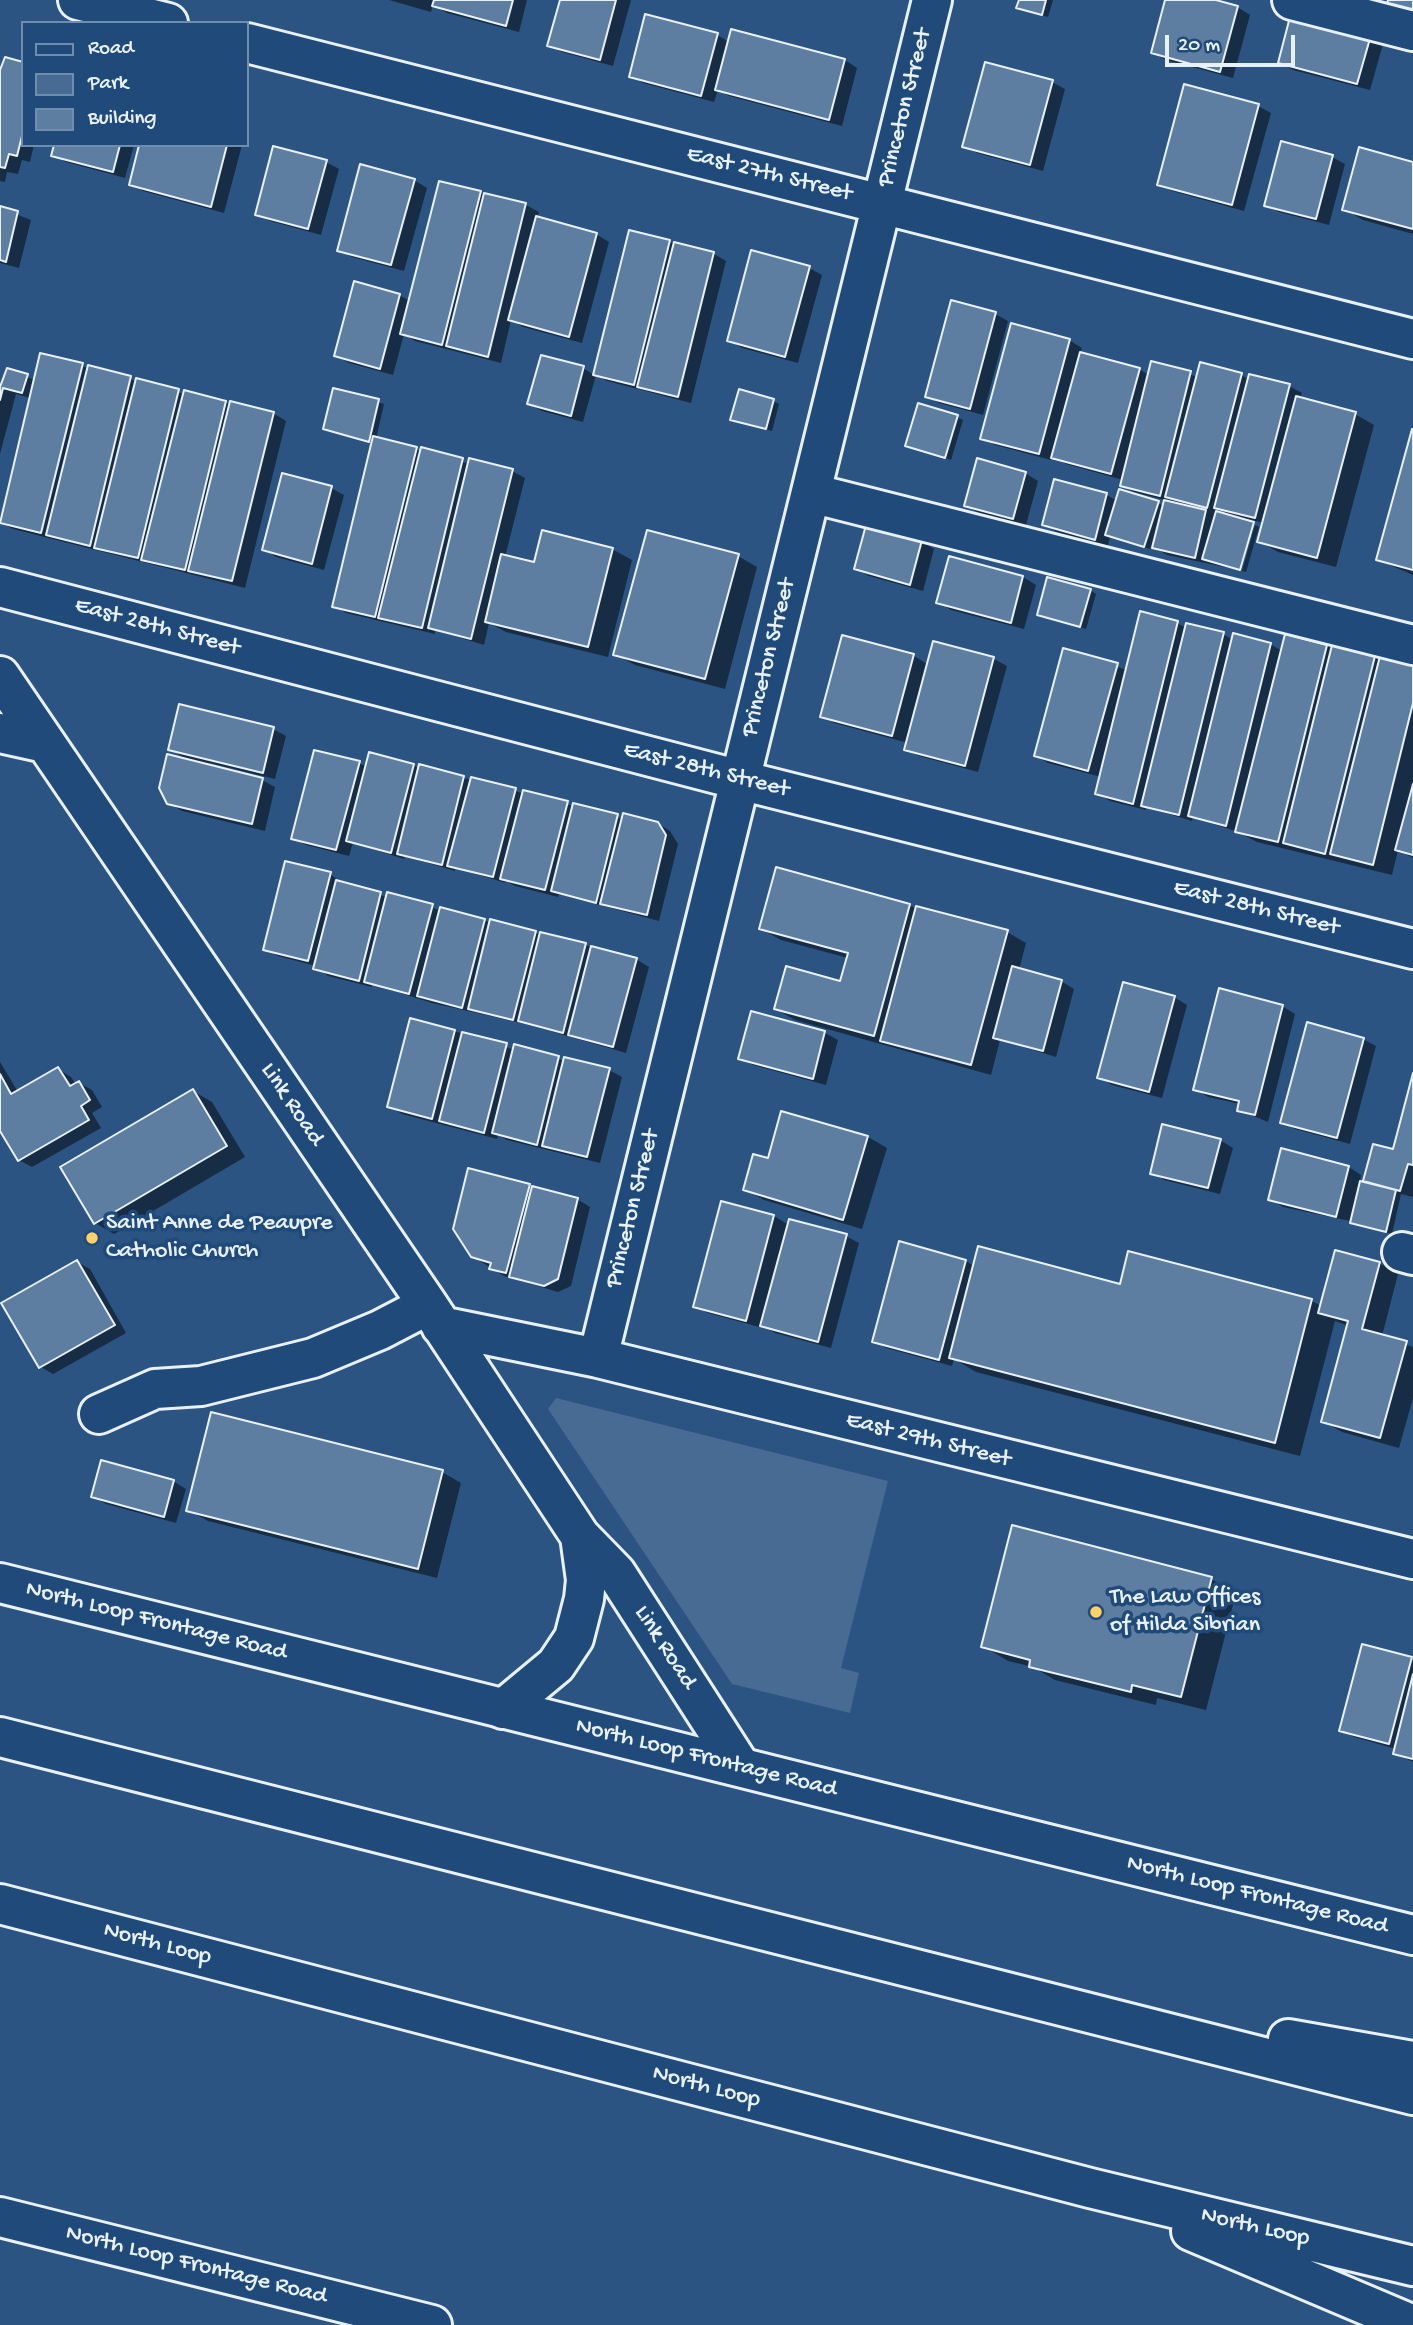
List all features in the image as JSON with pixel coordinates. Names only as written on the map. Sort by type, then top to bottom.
[{"type":"main road","points":[[78,0],[160,21]]},
{"type":"main road","name":"Princeton Street","points":[[598,1358],[932,0]]},
{"type":"main road","points":[[1292,0],[1413,31]]},
{"type":"main road","name":"East 27th Street","points":[[248,43],[1413,339]]},
{"type":"main road","points":[[811,493],[1413,645]]},
{"type":"main road","name":"East 28th Street","points":[[0,587],[740,780],[1413,948]]},
{"type":"main road","name":"Link Road","points":[[0,676],[435,1315],[580,1536],[616,1573],[740,1766]]},
{"type":"main road","points":[[0,733],[45,743]]},
{"type":"main road","points":[[99,1414],[155,1389],[201,1386],[313,1358],[380,1330],[435,1315]]},
{"type":"main road","name":"East 29th Street","points":[[435,1315],[598,1358],[1413,1559]]},
{"type":"main road","name":"Link Road","points":[[503,1709],[556,1665],[574,1638],[585,1590],[580,1536]]},
{"type":"main road","name":"North Loop Frontage Road","points":[[0,1583],[1413,1935]]},
{"type":"main road","points":[[0,1737],[1413,2095]]},
{"type":"main road","name":"North Loop","points":[[0,1904],[1090,2188],[1413,2266]]},
{"type":"main road","points":[[992,1987],[1413,2061]]},
{"type":"main road","points":[[1090,2188],[1413,2325]]},
{"type":"main road","name":"North Loop Frontage Road","points":[[0,2217],[432,2325]]},
{"type":"green space","points":[[556,1398],[888,1481],[841,1668],[859,1673],[850,1713],[732,1684],[548,1409]]},
{"type":"building","points":[[434,0],[513,0],[506,26],[432,6]]},
{"type":"building","points":[[560,0],[616,0],[600,60],[547,46]]},
{"type":"building","points":[[1019,0],[1046,0],[1042,15],[1016,8]]},
{"type":"building","points":[[1165,0],[1216,0],[1238,6],[1220,72],[1151,53]]},
{"type":"building","points":[[1388,0],[1413,0],[1413,19],[1385,11]]},
{"type":"building","points":[[1291,13],[1371,35],[1357,84],[1278,63]]},
{"type":"building","points":[[645,14],[718,33],[701,96],[629,77]]},
{"type":"building","points":[[731,29],[845,59],[829,120],[715,90]]},
{"type":"building","points":[[5,57],[21,61],[21,140],[17,156],[9,154],[5,168],[0,167],[0,70]]},
{"type":"building","points":[[985,62],[1053,80],[1030,165],[962,147]]},
{"type":"building","points":[[1184,84],[1259,104],[1232,205],[1157,185]]},
{"type":"building","points":[[1281,141],[1333,155],[1316,219],[1264,206]]},
{"type":"building","points":[[273,146],[327,160],[308,229],[255,215]]},
{"type":"building","points":[[53,147],[119,147],[113,172],[51,156]]},
{"type":"building","points":[[138,147],[226,147],[211,207],[129,185]]},
{"type":"building","points":[[1359,147],[1413,162],[1413,229],[1342,210]]},
{"type":"building","points":[[360,164],[415,179],[391,265],[337,251]]},
{"type":"building","points":[[439,181],[481,191],[442,345],[400,334]]},
{"type":"building","points":[[484,193],[526,203],[488,357],[446,346]]},
{"type":"building","points":[[0,206],[18,211],[6,262],[0,260]]},
{"type":"building","points":[[536,216],[597,233],[569,337],[508,320]]},
{"type":"building","points":[[629,230],[670,240],[634,385],[593,375]]},
{"type":"building","points":[[674,242],[714,252],[678,397],[637,387]]},
{"type":"building","points":[[751,250],[810,266],[785,357],[727,341]]},
{"type":"building","points":[[354,281],[400,294],[380,369],[334,356]]},
{"type":"building","points":[[951,300],[996,312],[970,409],[925,397]]},
{"type":"building","points":[[1011,323],[1070,339],[1039,454],[980,439]]},
{"type":"building","points":[[1080,352],[1140,368],[1111,474],[1051,458]]},
{"type":"building","points":[[40,353],[83,363],[41,533],[0,523]]},
{"type":"building","points":[[541,355],[584,366],[571,416],[527,404]]},
{"type":"building","points":[[1151,361],[1191,371],[1160,496],[1120,486]]},
{"type":"building","points":[[1200,362],[1242,373],[1207,508],[1165,497]]},
{"type":"building","points":[[88,365],[131,376],[90,546],[46,535]]},
{"type":"building","points":[[7,368],[28,374],[22,393],[3,388],[0,400],[0,387]]},
{"type":"building","points":[[1249,374],[1290,384],[1255,518],[1214,508]]},
{"type":"building","points":[[136,378],[179,389],[138,558],[94,548]]},
{"type":"building","points":[[333,388],[379,399],[369,442],[323,429]]},
{"type":"building","points":[[739,389],[774,399],[766,429],[730,420]]},
{"type":"building","points":[[184,390],[226,401],[185,570],[141,560]]},
{"type":"building","points":[[1296,396],[1356,412],[1317,558],[1257,542]]},
{"type":"building","points":[[230,401],[274,412],[232,581],[188,571]]},
{"type":"building","points":[[918,403],[958,415],[945,458],[905,446]]},
{"type":"building","points":[[1413,429],[1413,570],[1376,560]]},
{"type":"building","points":[[373,436],[417,447],[375,617],[332,607]]},
{"type":"building","points":[[421,447],[463,458],[422,628],[378,618]]},
{"type":"building","points":[[469,458],[513,469],[471,639],[428,628]]},
{"type":"building","points":[[977,458],[1026,472],[1013,519],[964,506]]},
{"type":"building","points":[[282,473],[332,486],[312,564],[262,550]]},
{"type":"building","points":[[1054,479],[1107,493],[1095,540],[1042,525]]},
{"type":"building","points":[[1119,489],[1159,501],[1144,547],[1105,535]]},
{"type":"building","points":[[1164,500],[1206,510],[1195,558],[1152,548]]},
{"type":"building","points":[[1216,511],[1254,522],[1240,570],[1202,559]]},
{"type":"building","points":[[866,525],[922,540],[910,585],[854,569]]},
{"type":"building","points":[[542,530],[613,548],[588,647],[485,622],[501,554],[534,562]]},
{"type":"building","points":[[647,530],[739,554],[705,679],[613,655]]},
{"type":"building","points":[[949,556],[1023,576],[1011,623],[936,603]]},
{"type":"building","points":[[1047,577],[1091,589],[1080,627],[1037,615]]},
{"type":"building","points":[[1140,611],[1178,621],[1133,804],[1095,794]]},
{"type":"building","points":[[1186,623],[1224,632],[1179,815],[1141,806]]},
{"type":"building","points":[[1233,633],[1271,643],[1226,826],[1188,816]]},
{"type":"building","points":[[1285,634],[1327,645],[1278,842],[1235,832]]},
{"type":"building","points":[[842,635],[914,654],[892,736],[820,717]]},
{"type":"building","points":[[933,641],[994,657],[965,766],[904,750]]},
{"type":"building","points":[[1332,645],[1375,656],[1325,854],[1283,843]]},
{"type":"building","points":[[1063,648],[1118,663],[1088,771],[1034,756]]},
{"type":"building","points":[[1380,656],[1413,665],[1413,703],[1373,865],[1330,854]]},
{"type":"building","points":[[179,704],[274,727],[263,773],[168,750]]},
{"type":"building","points":[[314,750],[360,761],[336,850],[291,839]]},
{"type":"building","points":[[369,752],[414,764],[391,853],[346,841]]},
{"type":"building","points":[[167,754],[263,778],[252,824],[167,804],[159,788]]},
{"type":"building","points":[[419,764],[464,776],[442,865],[397,854]]},
{"type":"building","points":[[471,777],[516,788],[493,877],[447,866]]},
{"type":"building","points":[[1413,784],[1413,855],[1395,850]]},
{"type":"building","points":[[523,790],[568,801],[545,890],[500,879]]},
{"type":"building","points":[[573,803],[618,814],[596,903],[551,891]]},
{"type":"building","points":[[623,813],[658,822],[666,835],[647,915],[600,904]]},
{"type":"building","points":[[285,861],[331,872],[308,961],[263,950]]},
{"type":"building","points":[[776,867],[910,904],[874,1036],[774,1009],[786,966],[840,981],[848,953],[759,929]]},
{"type":"building","points":[[336,880],[381,892],[359,981],[313,969]]},
{"type":"building","points":[[387,892],[433,904],[409,994],[364,982]]},
{"type":"building","points":[[916,906],[1008,930],[971,1065],[880,1041]]},
{"type":"building","points":[[440,907],[485,919],[462,1008],[417,996]]},
{"type":"building","points":[[490,919],[536,931],[513,1020],[468,1009]]},
{"type":"building","points":[[540,932],[586,943],[563,1033],[518,1021]]},
{"type":"building","points":[[591,946],[637,958],[613,1047],[568,1035]]},
{"type":"building","points":[[1012,966],[1062,980],[1043,1051],[993,1038]]},
{"type":"building","points":[[1123,982],[1175,996],[1149,1092],[1097,1078]]},
{"type":"building","points":[[1219,988],[1283,1005],[1255,1115],[1237,1111],[1239,1101],[1193,1090]]},
{"type":"building","points":[[751,1011],[825,1031],[813,1079],[738,1059]]},
{"type":"building","points":[[410,1018],[455,1030],[432,1119],[387,1107]]},
{"type":"building","points":[[1307,1022],[1364,1038],[1337,1138],[1280,1123]]},
{"type":"building","points":[[462,1032],[507,1043],[484,1133],[439,1121]]},
{"type":"building","points":[[514,1044],[559,1056],[537,1145],[492,1133]]},
{"type":"building","points":[[564,1057],[610,1068],[587,1157],[542,1146]]},
{"type":"building","points":[[58,1067],[70,1086],[79,1081],[90,1100],[81,1106],[89,1120],[18,1161],[0,1131],[0,1074],[11,1094]]},
{"type":"building","points":[[1413,1073],[1413,1165],[1408,1164],[1400,1191],[1363,1181],[1373,1144],[1393,1149]]},
{"type":"building","points":[[193,1089],[227,1146],[94,1224],[60,1167]]},
{"type":"building","points":[[781,1111],[868,1136],[843,1220],[743,1190],[753,1154],[768,1158]]},
{"type":"building","points":[[1162,1124],[1221,1139],[1208,1188],[1150,1174]]},
{"type":"building","points":[[1281,1148],[1349,1166],[1336,1217],[1268,1200]]},
{"type":"building","points":[[468,1168],[530,1184],[506,1273],[489,1269],[491,1263],[471,1257],[453,1229]]},
{"type":"building","points":[[1360,1181],[1396,1190],[1386,1232],[1350,1223]]},
{"type":"building","points":[[532,1186],[578,1198],[558,1279],[544,1286],[509,1277]]},
{"type":"building","points":[[721,1201],[774,1215],[746,1321],[693,1307]]},
{"type":"building","points":[[789,1219],[847,1234],[818,1342],[760,1326]]},
{"type":"building","points":[[899,1241],[966,1260],[939,1360],[872,1342]]},
{"type":"building","points":[[978,1246],[1120,1284],[1128,1251],[1312,1299],[1275,1443],[949,1358]]},
{"type":"building","points":[[1335,1250],[1380,1262],[1362,1329],[1407,1341],[1380,1438],[1321,1422],[1348,1321],[1318,1313]]},
{"type":"building","points":[[77,1260],[115,1325],[39,1368],[1,1303]]},
{"type":"building","points":[[211,1412],[443,1470],[418,1569],[186,1511]]},
{"type":"building","points":[[101,1460],[174,1480],[164,1517],[91,1497]]},
{"type":"building","name":"The Law Offices of Hilda Sibrian","points":[[1012,1525],[1212,1577],[1181,1697],[1132,1685],[1131,1692],[1029,1667],[1030,1660],[981,1647]]},
{"type":"building","points":[[1362,1644],[1412,1657],[1389,1744],[1339,1731]]},
{"type":"building","points":[[1413,1674],[1413,1759],[1393,1754]]},
{"type":"place","name":"Saint Anne de Peaupre Catholic Church","points":[[92,1238]]},
{"type":"place","name":"The Law Offices of Hilda Sibrian","points":[[1096,1612]]}]
